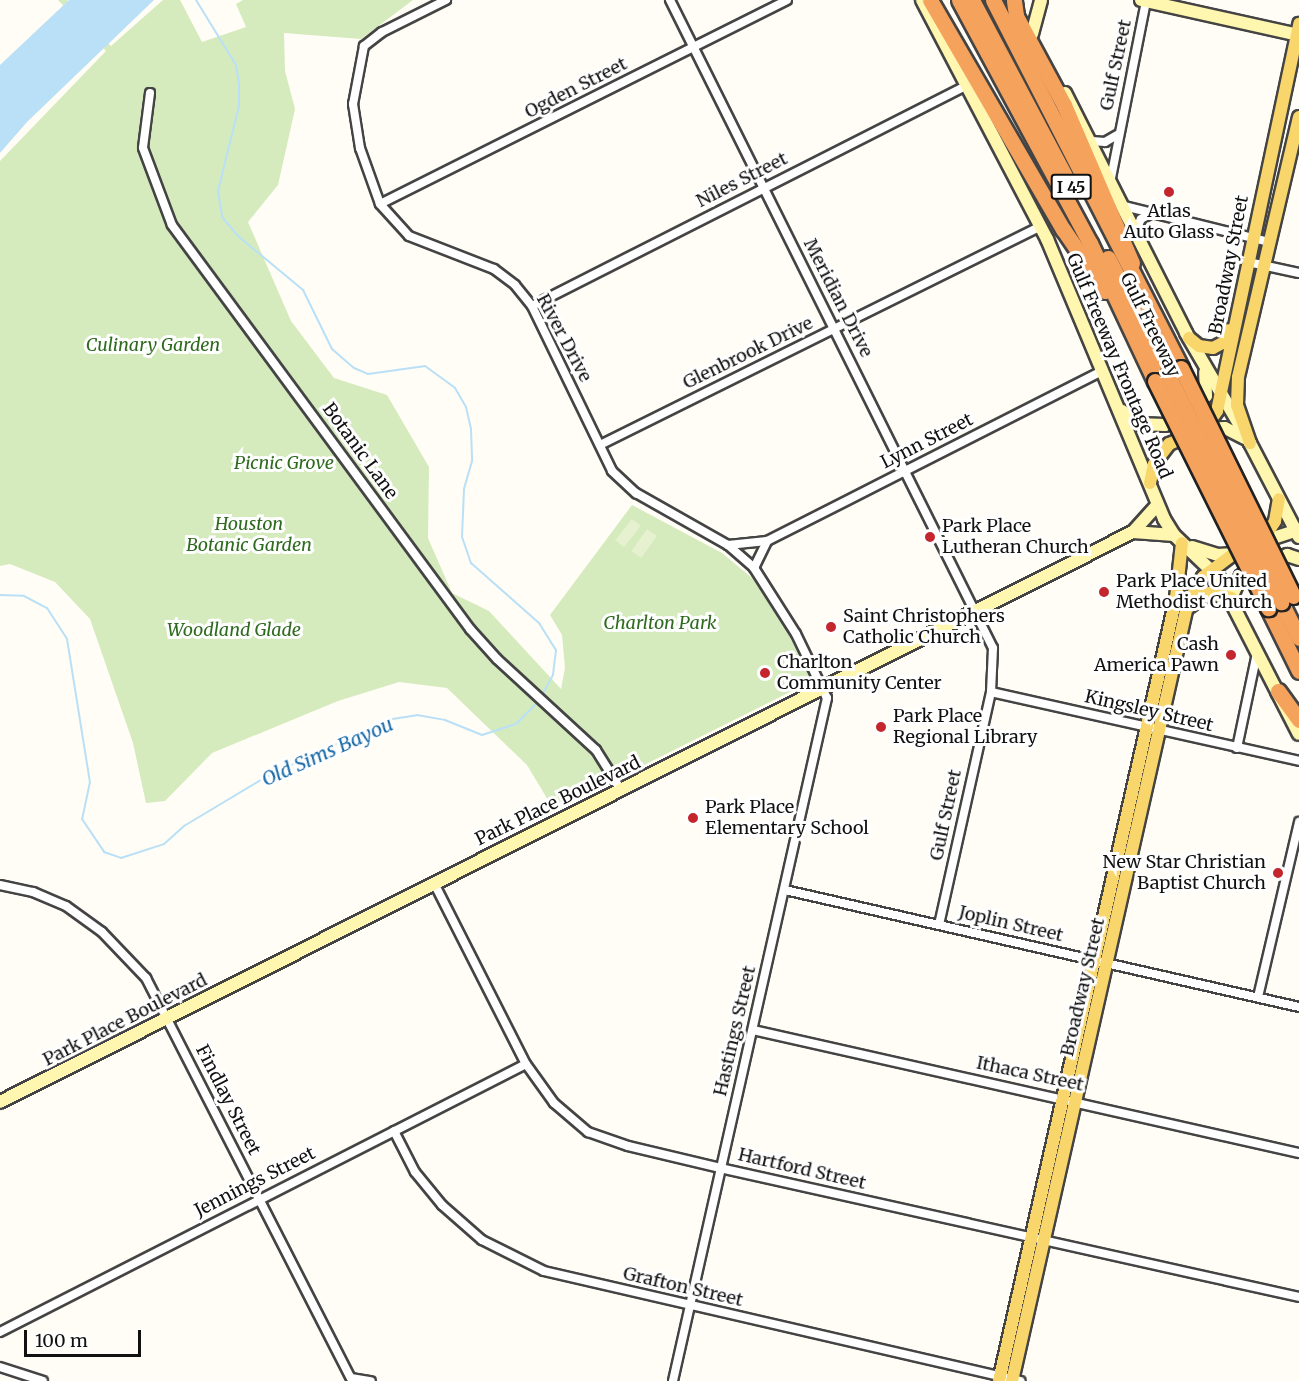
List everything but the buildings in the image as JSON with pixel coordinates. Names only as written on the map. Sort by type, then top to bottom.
[{"type":"highway","points":[[930,0],[1073,247],[1125,318]]},
{"type":"highway","name":"Gulf Freeway","points":[[959,0],[1090,243],[1125,318],[1168,375]]},
{"type":"highway","name":"Gulf Freeway","points":[[972,0],[1285,603],[1299,638]]},
{"type":"highway","name":"Gulf Freeway","points":[[993,0],[1138,289],[1168,375]]},
{"type":"highway","points":[[1013,1],[1016,15],[1064,105],[1129,249],[1138,289]]},
{"type":"highway","name":"Gulf Freeway","points":[[1285,603],[1299,671]]},
{"type":"highway","points":[[1278,692],[1299,720]]},
{"type":"main road","name":"Gulf Freeway Frontage Road","points":[[922,0],[968,85],[1039,227],[1150,483],[1157,505],[1178,539],[1212,570],[1231,598],[1299,734]]},
{"type":"main road","points":[[1032,34],[1041,0]]},
{"type":"main road","points":[[1013,1],[1092,141],[1189,338],[1250,442],[1298,532],[1261,542]]},
{"type":"main road","points":[[1143,1],[1298,31]]},
{"type":"main road","name":"Broadway Street","points":[[1204,429],[1217,411],[1252,237],[1298,31]]},
{"type":"main road","name":"Broadway Street","points":[[1250,442],[1238,405],[1237,384],[1299,117]]},
{"type":"main road","points":[[1189,338],[1200,346],[1213,348],[1226,341],[1228,327],[1236,320]]},
{"type":"main road","points":[[1116,403],[1137,424],[1165,425],[1206,396],[1204,365]]},
{"type":"main road","points":[[1150,483],[1154,464],[1169,444],[1204,429],[1237,431],[1250,442]]},
{"type":"main road","points":[[1279,499],[1299,513]]},
{"type":"main road","points":[[1261,542],[1275,521],[1279,499]]},
{"type":"main road","name":"Park Place Boulevard","points":[[0,1102],[1133,532],[1157,505]]},
{"type":"main road","points":[[1133,532],[1178,539],[1206,553],[1234,554]]},
{"type":"main road","name":"Broadway Street","points":[[1153,729],[1176,598],[1178,539]]},
{"type":"main road","name":"Broadway Street","points":[[1009,1380],[1039,1239],[1063,1098],[1093,960],[1184,616],[1191,593],[1212,570],[1234,554],[1261,542]]},
{"type":"main road","points":[[1184,616],[1201,595],[1215,592],[1231,598],[1241,576],[1287,555],[1299,559]]},
{"type":"main road","name":"Broadway Street","points":[[1039,1239],[1076,1101],[1106,963],[1133,815]]},
{"type":"street","name":"River Drive","points":[[446,0],[382,32],[364,46],[353,104],[360,148],[380,204],[409,236],[494,269],[515,285],[532,306],[612,471],[636,493],[728,545],[754,568],[796,634],[823,689]]},
{"type":"street","name":"Meridian Drive","points":[[670,0],[977,610]]},
{"type":"street","name":"Ogden Street","points":[[380,204],[787,0]]},
{"type":"street","name":"Gulf Street","points":[[1111,178],[1143,1]]},
{"type":"street","name":"Niles Street","points":[[532,306],[968,85]]},
{"type":"street","name":"Botanic Lane","points":[[150,93],[143,148],[172,225],[470,629],[497,659],[608,763],[621,790]]},
{"type":"street","name":"Gulf Street","points":[[1092,141],[1105,142],[1117,135]]},
{"type":"street","points":[[1124,206],[1270,242]]},
{"type":"street","points":[[1136,231],[1141,219],[1153,213]]},
{"type":"street","name":"Glenbrook Drive","points":[[600,445],[1039,227]]},
{"type":"street","points":[[1248,262],[1299,273]]},
{"type":"street","name":"Lynn Street","points":[[728,545],[767,541],[1102,371]]},
{"type":"street","points":[[754,568],[767,541]]},
{"type":"street","name":"Gulf Street","points":[[939,924],[991,692],[993,648],[977,610]]},
{"type":"street","points":[[1237,748],[1257,653]]},
{"type":"street","name":"Hastings Street","points":[[673,1381],[720,1168],[827,710],[823,689]]},
{"type":"street","name":"Kingsley Street","points":[[991,692],[1299,761]]},
{"type":"street","points":[[1258,997],[1299,822]]},
{"type":"street","name":"Hartford Street","points":[[434,883],[526,1064],[554,1103],[588,1132],[628,1146],[720,1168],[1299,1298]]},
{"type":"street","name":"Findlay Street","points":[[0,885],[33,892],[66,906],[102,932],[146,978],[351,1379],[371,1381]]},
{"type":"street","name":"Joplin Street","points":[[785,890],[1299,1007]]},
{"type":"street","name":"Ithaca Street","points":[[753,1030],[1299,1153]]},
{"type":"street","name":"Jennings Street","points":[[0,1332],[259,1198],[526,1064]]},
{"type":"street","name":"Grafton Street","points":[[394,1131],[415,1172],[442,1205],[482,1240],[544,1270],[690,1307],[1009,1380]]},
{"type":"street","points":[[0,1367],[43,1381]]},
{"type":"green space","name":"Houston Botanic Garden","points":[[58,0],[67,0],[111,46],[163,0],[180,0],[202,42],[246,27],[236,4],[243,0],[413,0],[361,39],[284,33],[285,71],[295,109],[278,185],[248,222],[291,321],[334,378],[387,395],[429,467],[428,538],[452,593],[489,611],[561,689],[565,668],[562,635],[550,615],[632,505],[722,553],[752,578],[779,616],[812,681],[554,810],[527,765],[447,688],[399,682],[338,701],[212,753],[165,801],[146,803],[133,743],[90,619],[55,582],[10,564],[0,566],[0,161],[106,51]]},
{"type":"green space","points":[[632,519],[641,526],[624,547],[615,540]]},
{"type":"green space","points":[[647,529],[657,536],[641,558],[632,551]]},
{"type":"water","points":[[69,0],[154,0],[27,122],[0,153],[0,65]]},
{"type":"waterway","name":"Old Sims Bayou","points":[[196,0],[236,65],[239,83],[239,106],[218,191],[222,217],[238,236],[303,290],[332,349],[354,368],[368,374],[425,366],[455,388],[466,407],[471,429],[472,461],[464,489],[462,537],[471,563],[539,623],[556,650],[553,675],[541,697]]},
{"type":"waterway","name":"Old Sims Bayou","points":[[0,595],[24,596],[47,608],[67,639],[90,782],[82,819],[104,852],[121,858],[164,844],[184,826],[266,777],[386,720],[417,715],[445,720],[482,735],[516,724],[538,702]]},
{"type":"place","name":"Atlas Auto Glass","points":[[1169,192]]},
{"type":"place","name":"Park Place Lutheran Church","points":[[930,537]]},
{"type":"place","name":"Park Place United Methodist Church","points":[[1104,592]]},
{"type":"place","name":"Saint Christophers Catholic Church","points":[[831,627]]},
{"type":"place","name":"Cash America Pawn","points":[[1231,655]]},
{"type":"place","name":"Charlton Community Center","points":[[765,673]]},
{"type":"place","name":"Park Place Regional Library","points":[[881,727]]},
{"type":"place","name":"Park Place Elementary School","points":[[693,818]]},
{"type":"place","name":"New Star Christian Baptist Church","points":[[1278,873]]},
{"type":"park label","name":"Culinary Garden","points":[[153,345]]},
{"type":"park label","name":"Picnic Grove","points":[[284,463]]},
{"type":"park label","name":"Charlton Park","points":[[660,623]]},
{"type":"park label","name":"Woodland Glade","points":[[234,630]]}]
